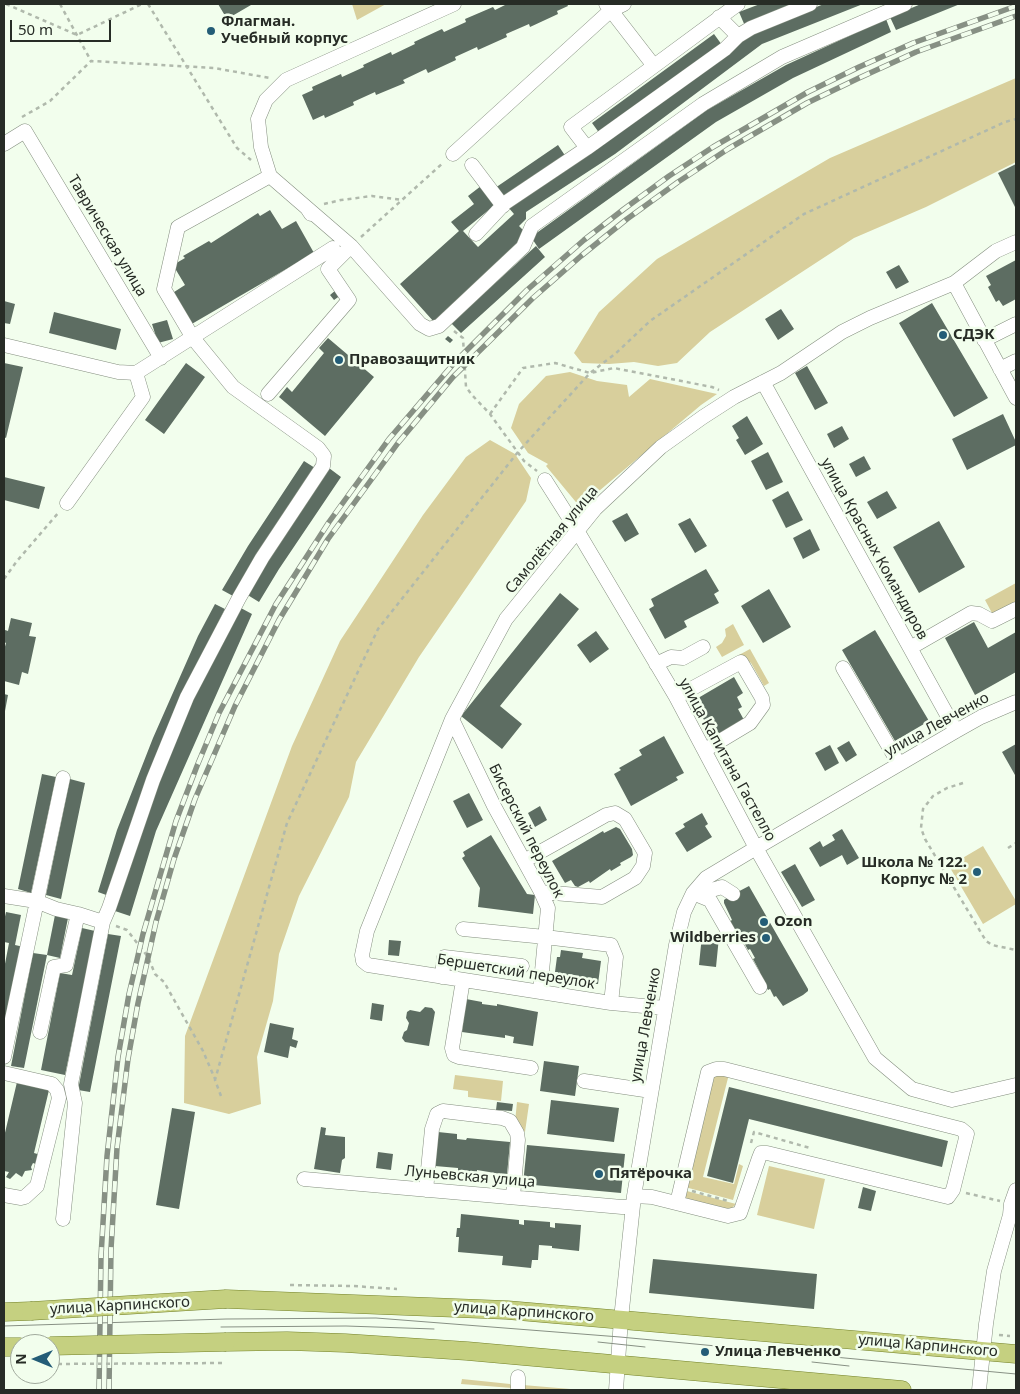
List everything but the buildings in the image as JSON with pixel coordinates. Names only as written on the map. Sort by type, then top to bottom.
[{"type":"main road","name":"улица Карпинского","points":[[4,1312],[226,1299],[497,1310],[621,1319],[1016,1354]]},
{"type":"main road","points":[[60,1346],[287,1341],[354,1344],[467,1350],[618,1364],[801,1386],[902,1390]]},
{"type":"street","points":[[454,4],[286,80],[266,100],[258,120],[261,147],[270,176],[351,246],[420,324],[429,329],[439,326],[523,247],[532,226],[703,104],[782,57],[905,4]]},
{"type":"street","points":[[453,154],[608,7],[624,4]]},
{"type":"street","points":[[587,148],[571,127],[738,4]]},
{"type":"street","points":[[476,234],[503,206],[603,138],[725,48],[738,36],[751,28],[810,4]]},
{"type":"street","points":[[608,7],[654,66]]},
{"type":"street","points":[[719,17],[738,36]]},
{"type":"street","points":[[4,144],[22,125]]},
{"type":"street","name":"Таврическая улица","points":[[22,125],[161,358]]},
{"type":"street","points":[[472,165],[503,206]]},
{"type":"street","points":[[63,1219],[74,1103],[71,1084],[103,922],[110,908],[152,780],[187,698],[238,598],[323,466],[324,456],[318,448],[233,387],[193,338],[164,289],[178,226],[270,176]]},
{"type":"street","points":[[268,394],[348,300],[328,269],[333,248],[307,208]]},
{"type":"street","name":"Самолётная улица","points":[[363,961],[362,955],[367,931],[452,720],[506,619],[595,509],[662,447],[702,417],[734,397],[781,373],[842,332],[877,315],[954,283],[996,251],[1016,242]]},
{"type":"street","points":[[328,269],[351,246]]},
{"type":"street","points":[[4,345],[118,372],[136,373],[333,248]]},
{"type":"street","points":[[954,283],[1016,398]]},
{"type":"street","points":[[984,340],[1016,324]]},
{"type":"street","points":[[1000,369],[1016,361]]},
{"type":"street","points":[[67,503],[143,398],[136,373]]},
{"type":"street","name":"улица Красных Командиров","points":[[763,382],[956,731]]},
{"type":"street","name":"улица Капитана Гастелло","points":[[545,480],[578,532],[676,698],[756,848],[875,1058],[912,1089],[952,1100],[1016,1085]]},
{"type":"street","points":[[910,648],[972,613],[979,614],[992,621],[1016,609]]},
{"type":"street","points":[[656,664],[670,657],[682,658],[703,647]]},
{"type":"street","points":[[676,698],[741,662],[762,698],[763,705],[750,724],[705,750]]},
{"type":"street","points":[[843,668],[899,764]]},
{"type":"street","name":"улица Левченко","points":[[616,1390],[621,1319],[634,1201],[651,1091],[676,945],[684,912],[693,893],[706,878],[756,848],[980,717],[1016,702]]},
{"type":"street","name":"Бисерский переулок","points":[[452,720],[494,806],[548,908],[540,992]]},
{"type":"street","points":[[4,1057],[63,778]]},
{"type":"street","points":[[524,862],[606,815],[615,813],[625,819],[645,853],[643,866],[635,878],[602,897],[541,892]]},
{"type":"street","points":[[693,893],[722,887],[733,894]]},
{"type":"street","points":[[693,893],[710,900],[760,987]]},
{"type":"street","points":[[4,896],[36,901],[56,909],[103,922]]},
{"type":"street","points":[[40,1032],[54,967],[66,965],[78,914]]},
{"type":"street","points":[[463,929],[611,945],[616,957],[611,1003]]},
{"type":"street","points":[[442,977],[444,957],[522,966]]},
{"type":"street","name":"Бершетский переулок","points":[[363,961],[368,965],[442,977],[611,1003],[665,1008]]},
{"type":"street","points":[[463,980],[452,1048],[454,1055],[531,1068]]},
{"type":"street","name":"Луньевская улица","points":[[304,1179],[622,1207],[634,1201],[652,1198],[728,1216],[740,1213],[762,1153],[948,1197],[953,1190],[967,1134],[961,1129],[724,1069],[716,1069],[708,1072],[677,1203]]},
{"type":"street","points":[[4,1073],[52,1084],[57,1090],[59,1098],[37,1186],[29,1195],[21,1198],[4,1195]]},
{"type":"street","points":[[584,1081],[651,1091]]},
{"type":"street","points":[[426,1190],[432,1129],[437,1114],[443,1110],[502,1118],[510,1122],[518,1136],[513,1198]]},
{"type":"street","points":[[979,1390],[994,1271],[1013,1215],[1011,1204],[1016,1190]]},
{"type":"path","points":[[6,4],[78,35],[142,4]]},
{"type":"path","points":[[60,4],[91,61]]},
{"type":"path","points":[[148,4],[237,148],[270,176]]},
{"type":"path","points":[[22,125],[91,61],[214,68],[286,80]]},
{"type":"path","points":[[215,1080],[287,823],[378,629],[518,452],[590,373],[615,354],[650,321],[804,214],[1005,122],[1016,119]]},
{"type":"path","points":[[351,246],[453,154]]},
{"type":"path","points":[[307,208],[341,200],[372,196],[402,200]]},
{"type":"path","points":[[463,338],[466,387],[490,414],[518,452],[545,480]]},
{"type":"path","points":[[490,414],[523,368],[555,363],[590,373],[614,368],[712,387],[734,397]]},
{"type":"path","points":[[4,579],[67,503]]},
{"type":"path","points":[[963,783],[947,788],[933,796],[923,809],[921,828],[924,839],[986,941],[992,945],[1016,950]]},
{"type":"path","points":[[1008,848],[1016,843]]},
{"type":"path","points":[[127,930],[148,957],[155,974],[166,985],[203,1051],[221,1096]]},
{"type":"path","points":[[996,1335],[1010,1336]]},
{"type":"path","points":[[60,1364],[226,1363]]},
{"type":"shaded area","points":[[352,4],[386,4],[357,20]]},
{"type":"shaded area","points":[[1016,78],[1016,162],[926,207],[854,238],[710,332],[677,363],[658,366],[634,362],[609,364],[582,363],[574,353],[599,312],[657,259],[830,158]]},
{"type":"shaded area","points":[[570,372],[597,381],[627,385],[629,397],[650,379],[717,394],[701,405],[580,507],[546,466],[548,464],[528,453],[511,428],[519,404],[546,376]]},
{"type":"shaded area","points":[[490,440],[515,454],[531,478],[526,501],[419,657],[356,762],[349,797],[299,896],[279,954],[273,1001],[257,1057],[261,1104],[229,1114],[184,1103],[185,1036],[292,746],[340,641],[423,515],[466,457]]},
{"type":"shaded area","points":[[1016,583],[1016,604],[996,614],[992,613],[985,600]]},
{"type":"shaded area","points":[[733,624],[744,645],[722,657],[716,647],[722,643],[726,636],[725,629]]},
{"type":"shaded area","points":[[750,649],[769,683],[764,686],[751,663],[739,655]]},
{"type":"shaded area","points":[[983,846],[1016,904],[983,924],[949,866]]},
{"type":"shaded area","points":[[715,1074],[729,1074],[703,1177],[734,1184],[739,1164],[743,1166],[733,1200],[685,1187],[711,1080]]},
{"type":"shaded area","points":[[455,1075],[503,1081],[501,1101],[468,1097],[468,1091],[453,1089]]},
{"type":"shaded area","points":[[517,1102],[529,1104],[525,1132],[515,1122]]},
{"type":"shaded area","points":[[769,1166],[825,1179],[814,1229],[757,1215]]},
{"type":"shaded area","points":[[683,1190],[736,1204],[732,1208],[726,1209],[686,1200],[683,1196]]},
{"type":"shaded area","points":[[462,1379],[510,1384],[512,1388],[461,1384]]},
{"type":"shaded area","points":[[523,1385],[582,1390],[524,1389]]},
{"type":"tram line","points":[[4,1326],[226,1319],[376,1318],[620,1337],[1016,1374]]},
{"type":"tram line","points":[[221,1327],[346,1326],[434,1329]]},
{"type":"tram line","points":[[598,1342],[645,1347]]},
{"type":"tram line","points":[[812,1362],[849,1366]]},
{"type":"railway","points":[[99,1390],[101,1256],[107,1156],[118,1057],[129,994],[143,934],[176,821],[219,713],[276,604],[329,522],[389,439],[455,362],[527,290],[584,240],[624,209],[713,147],[808,92],[913,43],[1016,6]]},
{"type":"railway","points":[[109,1390],[111,1249],[117,1148],[128,1059],[156,922],[174,859],[195,799],[235,706],[279,620],[328,539],[398,443],[453,377],[533,298],[627,219],[728,149],[807,103],[916,52],[1016,16]]},
{"type":"place","name":"Флагман. Учебный корпус","points":[[211,31]]},
{"type":"place","name":"СДЭК","points":[[943,335]]},
{"type":"place","name":"Правозащитник","points":[[339,360]]},
{"type":"place","name":"Школа № 122. Корпус № 2","points":[[977,872]]},
{"type":"place","name":"Ozon","points":[[764,922]]},
{"type":"place","name":"Wildberries","points":[[766,938]]},
{"type":"place","name":"Пятёрочка","points":[[599,1174]]},
{"type":"place","name":"Улица Левченко","points":[[705,1352]]}]
